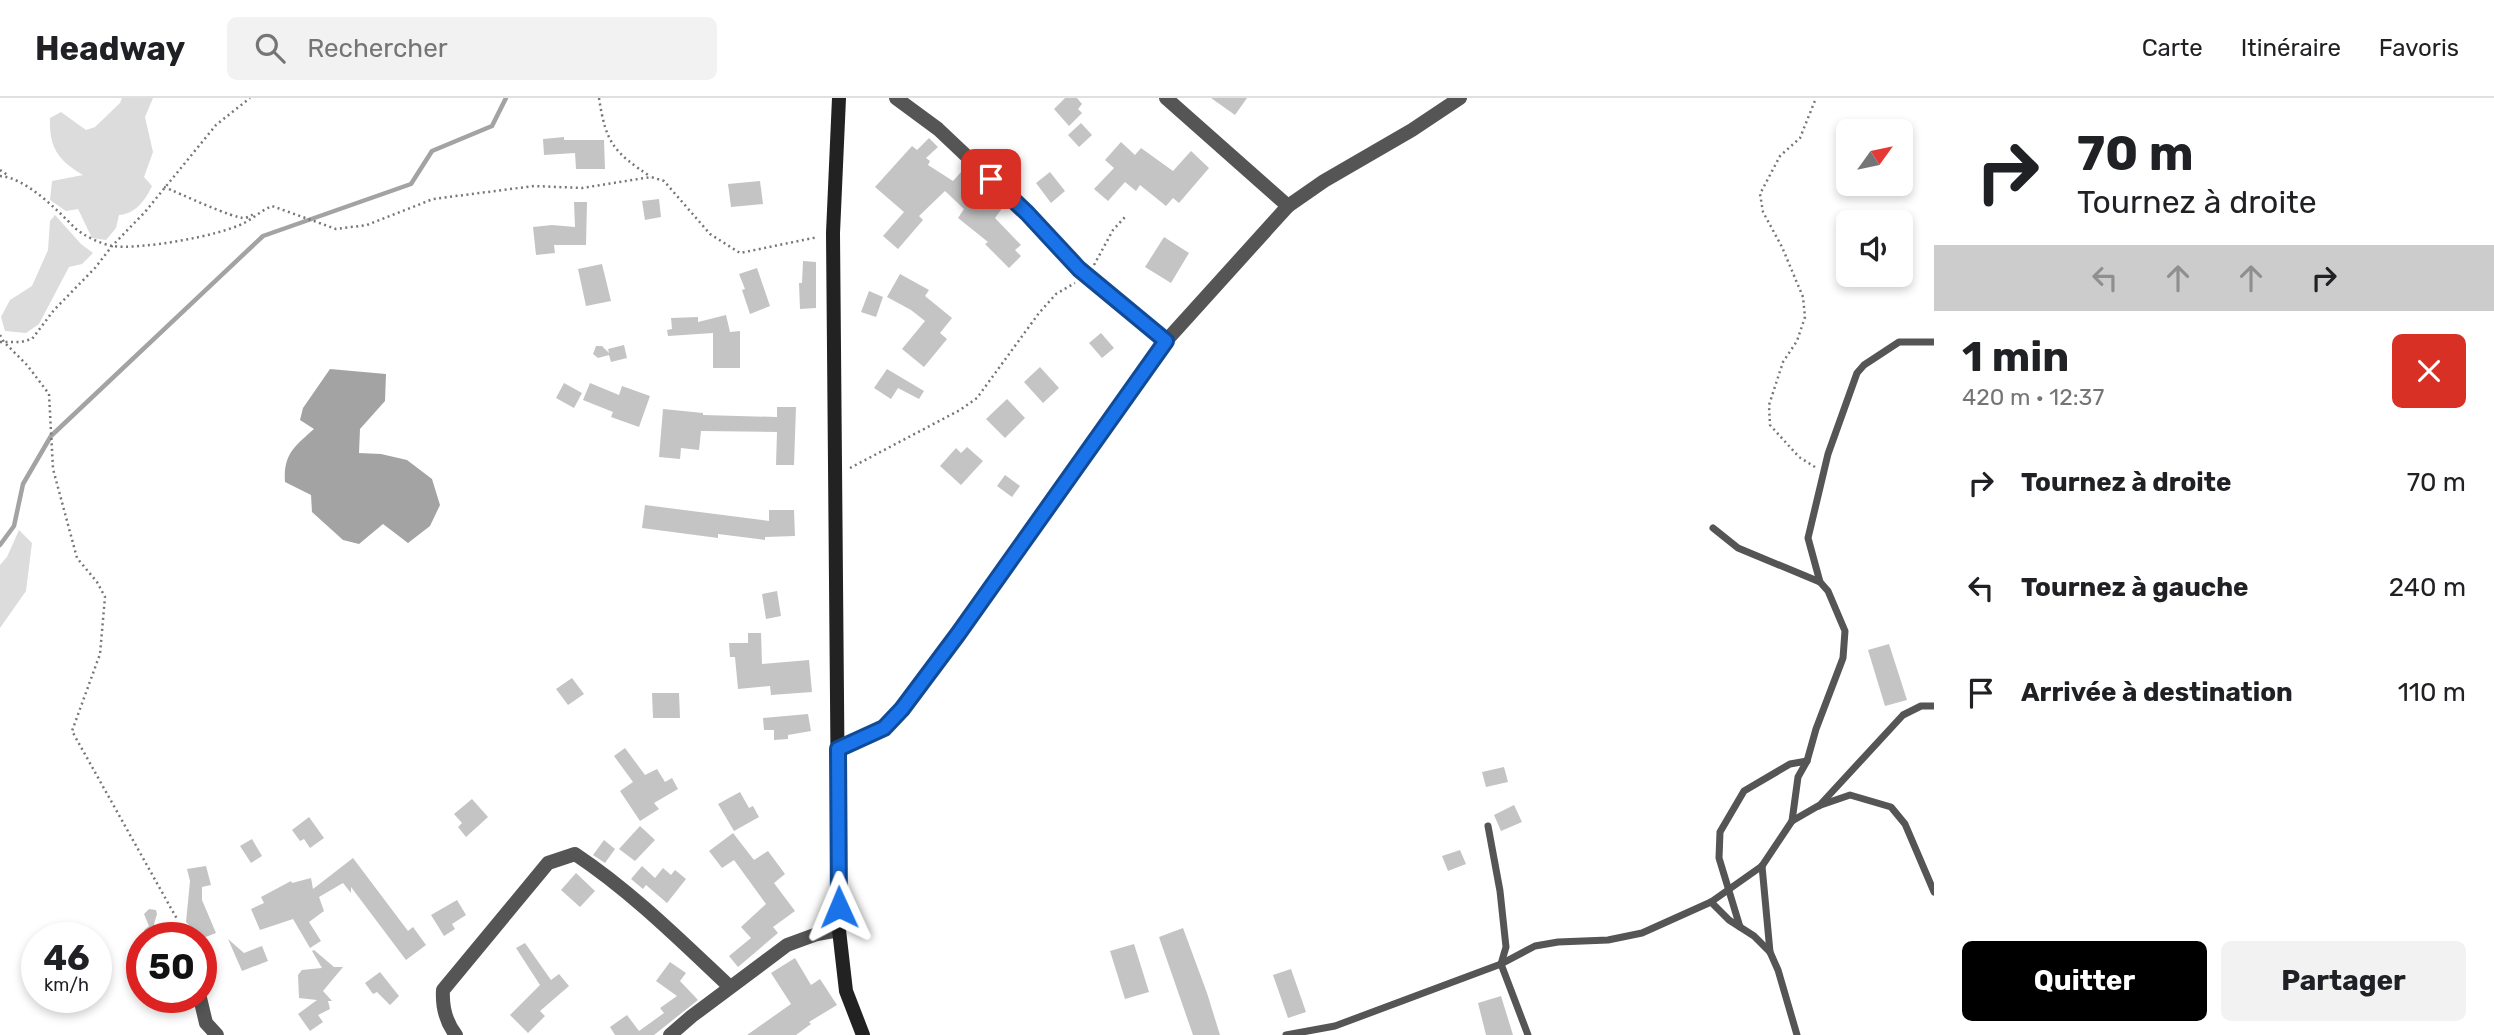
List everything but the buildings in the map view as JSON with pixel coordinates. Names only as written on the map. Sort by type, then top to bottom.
[{"type":"main road","points":[[839,98],[833,233],[839,930],[846,991],[863,1035]]},
{"type":"street","points":[[896,98],[938,129],[1027,213],[1088,276],[1166,341]]},
{"type":"street","points":[[1166,98],[1288,206]]},
{"type":"street","points":[[838,749],[884,728],[902,709],[1166,341],[1288,206],[1460,98]]},
{"type":"street","points":[[456,1035],[442,1007],[443,990],[548,863],[575,854],[603,873],[646,909],[730,987]]},
{"type":"street","points":[[670,1035],[787,946],[817,934],[839,930]]},
{"type":"street","points":[[204,1013],[206,1023],[217,1035]]},
{"type":"lane","points":[[1820,582],[1808,538],[1823,472],[1857,373],[1864,365],[1899,342],[1934,342]]},
{"type":"lane","points":[[1286,1035],[1335,1026],[1501,964],[1535,946],[1558,942],[1608,940],[1642,933],[1711,902],[1762,866],[1792,821],[1798,777],[1807,761],[1843,658],[1845,631],[1828,591],[1820,582],[1738,548],[1713,528]]},
{"type":"lane","points":[[1818,806],[1903,715],[1921,706],[1934,706]]},
{"type":"lane","points":[[1740,927],[1719,858],[1720,832],[1744,791],[1790,764],[1807,761]]},
{"type":"lane","points":[[1792,821],[1818,806],[1850,795],[1891,807],[1905,824],[1934,892]]},
{"type":"lane","points":[[1488,826],[1500,891],[1506,947],[1501,964],[1528,1035]]},
{"type":"lane","points":[[1762,866],[1769,952]]},
{"type":"lane","points":[[1711,902],[1729,920],[1754,936],[1769,952],[1778,970],[1797,1035]]},
{"type":"path","points":[[2,342],[32,339],[54,310],[145,212],[216,125],[250,98]]},
{"type":"path","points":[[599,98],[606,132],[620,156],[651,177],[664,181],[710,234],[740,253],[833,233]]},
{"type":"path","points":[[1816,98],[1800,138],[1780,156],[1760,194],[1763,212],[1782,247],[1803,297],[1805,317],[1797,341],[1783,362],[1769,405],[1770,425],[1799,457],[1823,472]]},
{"type":"path","points":[[0,170],[59,210],[76,229],[111,246],[149,246],[223,231],[244,223],[262,210]]},
{"type":"path","points":[[0,176],[9,177]]},
{"type":"path","points":[[164,187],[231,216],[245,218],[272,206],[336,229],[367,225],[433,199],[534,186],[582,188],[651,177]]},
{"type":"path","points":[[835,476],[960,410],[977,398],[1056,294],[1088,276],[1112,230],[1125,217]]},
{"type":"path","points":[[0,335],[2,342],[27,365],[49,394],[53,469],[77,558],[97,582],[105,597],[100,654],[72,731],[178,922]]},
{"type":"shaded area","points":[[122,98],[153,98],[145,117],[153,152],[144,177],[152,186],[139,206],[119,215],[116,228],[106,240],[92,238],[78,209],[66,211],[50,200],[52,181],[83,175],[67,164],[57,152],[51,137],[50,118],[61,112],[86,130],[95,127]]},
{"type":"shaded area","points":[[55,215],[81,244],[93,253],[82,264],[69,267],[39,324],[26,333],[5,331],[1,317],[10,300],[32,286],[48,250],[50,221]]},
{"type":"shaded area","points":[[330,369],[386,374],[385,401],[360,429],[359,453],[381,454],[407,460],[432,479],[440,505],[430,526],[408,543],[383,524],[359,544],[343,540],[312,512],[311,495],[285,482],[288,457],[314,429],[300,420],[303,408]]},
{"type":"shaded area","points":[[19,530],[32,543],[26,591],[0,628],[0,565],[7,557]]},
{"type":"waterway","points":[[0,545],[14,526],[23,484],[51,436],[263,236],[411,184],[432,151],[492,126],[506,98]]},
{"type":"route","points":[[839,907],[838,749],[884,728],[902,709],[1166,341],[1079,269],[991,179]]}]
